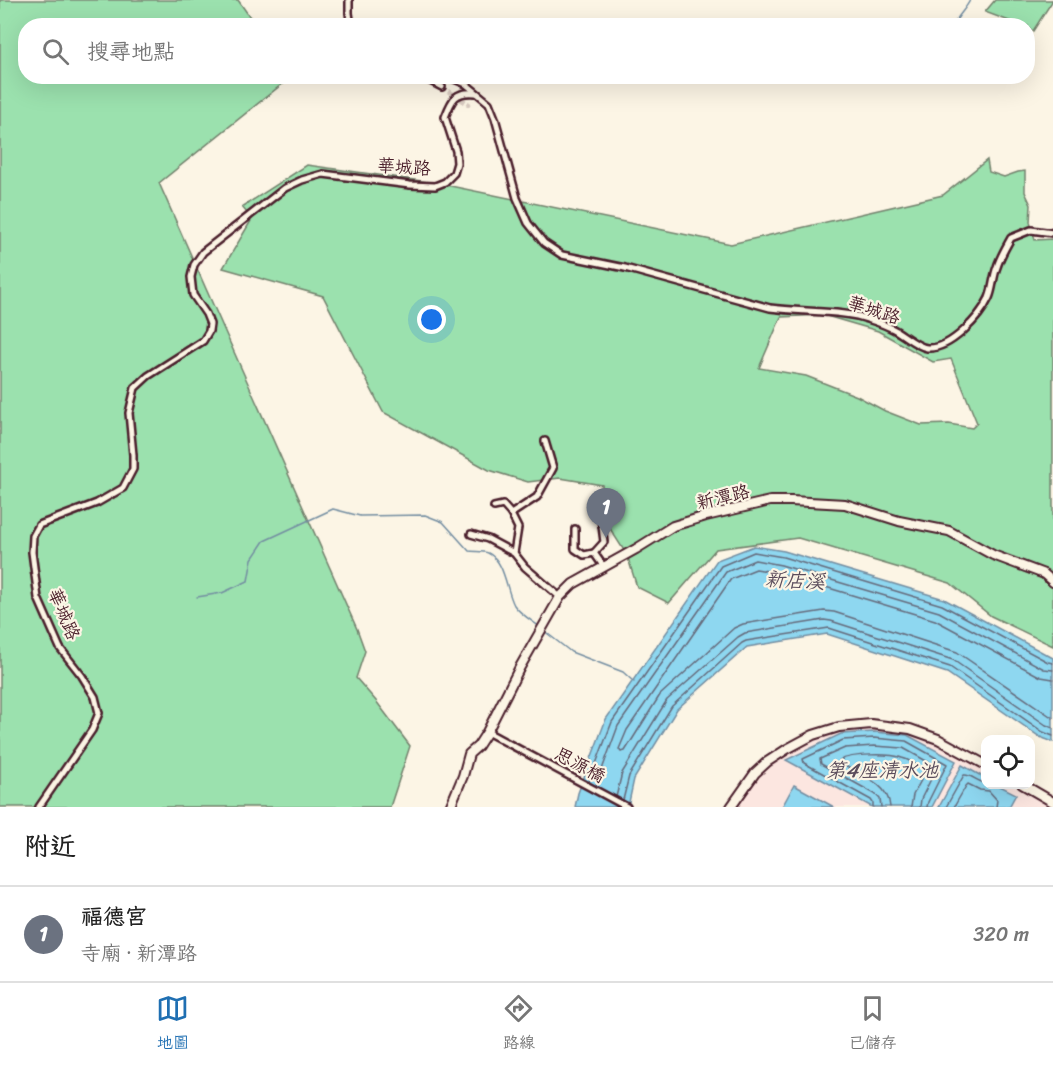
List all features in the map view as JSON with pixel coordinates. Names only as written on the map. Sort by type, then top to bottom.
[{"type":"street","points":[[349,0],[350,18]]},
{"type":"street","points":[[436,84],[442,87]]},
{"type":"street","points":[[466,84],[476,93]]},
{"type":"street","name":"華城路","points":[[39,807],[92,730],[99,712],[95,697],[60,648],[38,598],[32,552],[33,536],[39,525],[97,503],[123,488],[133,469],[134,454],[129,413],[135,388],[148,376],[202,341],[209,331],[210,324],[206,314],[193,296],[191,278],[194,265],[204,252],[285,188],[323,174],[427,186],[445,182],[454,173],[457,163],[456,151],[445,117],[450,103],[456,96],[465,92],[476,93],[489,103],[495,118],[511,180],[528,223],[544,243],[562,255],[625,268],[770,308],[857,316],[892,328],[926,348],[945,344],[957,337],[975,318],[989,298],[997,266],[1011,238],[1032,230],[1053,233]]},
{"type":"street","points":[[511,514],[537,497],[553,468],[544,441]]},
{"type":"street","name":"新潭路","points":[[450,807],[469,754],[478,746],[560,597],[573,584],[673,526],[770,501],[845,504],[899,521],[949,531],[993,555],[1044,574],[1053,582]]},
{"type":"street","points":[[494,507],[503,505],[518,528],[514,553]]},
{"type":"street","points":[[575,529],[575,549],[584,555],[594,553],[604,542],[601,518]]},
{"type":"street","points":[[471,534],[488,539],[514,553],[525,567],[560,597]]},
{"type":"street","points":[[594,553],[604,567]]},
{"type":"street","points":[[731,807],[755,773],[767,762],[813,735],[839,727],[872,724],[910,729],[938,739],[981,762]]},
{"type":"street","name":"思源橋","points":[[486,732],[627,807]]},
{"type":"street","points":[[1031,789],[1053,802]]},
{"type":"shaded area","points":[[870,728],[916,735],[935,742],[981,768],[981,789],[1018,789],[1051,807],[735,807],[754,780],[785,754],[839,732]]},
{"type":"green space","points":[[0,0],[238,0],[250,18],[18,18],[18,84],[282,84],[159,183],[357,629],[365,651],[356,678],[410,746],[390,807],[0,807]]},
{"type":"green space","points":[[995,0],[1053,0],[1035,28],[1035,18],[1001,18],[985,12]]},
{"type":"green space","points":[[987,160],[989,172],[1004,177],[1025,171],[1025,192],[1031,205],[1030,222],[1035,240],[1053,239],[1053,646],[991,616],[950,583],[798,538],[716,549],[669,603],[637,587],[627,555],[607,524],[602,485],[560,478],[528,482],[489,470],[383,412],[323,296],[223,268],[252,219],[242,207],[307,165],[436,183],[731,244],[943,195]],"holes":[[[823,315],[878,331],[933,362],[951,359],[977,423],[972,428],[949,424],[921,425],[806,376],[759,368],[781,317]]]},
{"type":"water","name":"新店溪","points":[[754,546],[784,551],[944,599],[1053,658],[1053,742],[1040,737],[947,673],[827,634],[747,647],[677,709],[634,779],[628,807],[575,807],[578,793],[606,719],[717,560]]},
{"type":"water","name":"第4座清水池","points":[[874,732],[907,735],[956,761],[932,807],[872,807],[786,760],[841,734]]},
{"type":"water","points":[[962,765],[981,776],[981,789],[1006,789],[1016,794],[1009,807],[939,807]]},
{"type":"water","points":[[794,785],[834,807],[782,807]]},
{"type":"waterway","points":[[958,18],[970,0]]},
{"type":"waterway","points":[[197,597],[222,593],[248,581],[252,559],[264,541],[333,509],[360,516],[425,515],[443,522],[469,551],[486,552],[494,557],[502,569],[514,605],[540,627]]},
{"type":"waterway","points":[[543,630],[571,652],[623,672],[634,682]]},
{"type":"tunnel","points":[[442,87],[470,105]]},
{"type":"place","name":"福德宮","points":[[606,538]]}]
